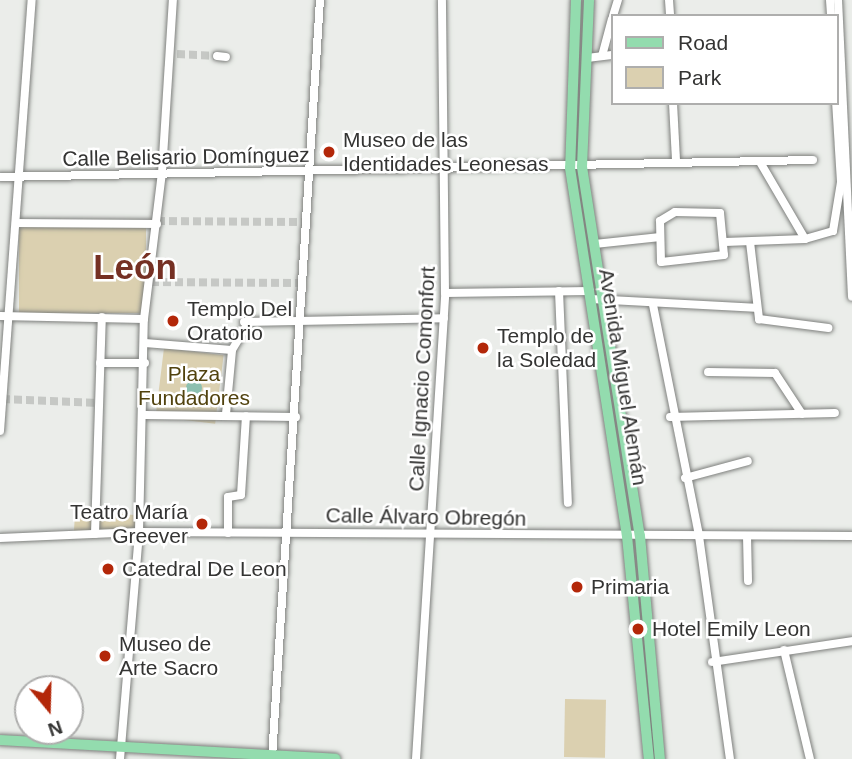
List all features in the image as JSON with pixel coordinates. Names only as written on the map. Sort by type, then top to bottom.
[{"type":"main road","name":"Avenida Miguel Alemán","points":[[576,0],[570,169],[628,536],[649,759]]},
{"type":"main road","name":"Avenida Miguel Alemán","points":[[589,0],[582,167],[640,536],[660,759]]},
{"type":"main road","points":[[0,740],[335,759]]},
{"type":"main road","points":[[642,759],[648,748]]},
{"type":"street","points":[[0,430],[21,177],[32,0]]},
{"type":"street","points":[[120,759],[139,532],[145,415],[144,319],[157,224],[173,53],[173,0]]},
{"type":"street","points":[[272,757],[296,416],[296,320],[310,173],[320,0]]},
{"type":"street","name":"Calle Ignacio Comonfort","points":[[416,759],[445,293],[442,0]]},
{"type":"street","points":[[838,0],[852,297]]},
{"type":"street","points":[[602,56],[610,28]]},
{"type":"street","points":[[587,58],[610,55]]},
{"type":"street","points":[[673,105],[676,161]]},
{"type":"street","points":[[725,242],[805,239],[828,234],[837,225],[840,160],[836,105]]},
{"type":"street","name":"Calle Belisario Domínguez","points":[[0,177],[162,173],[444,172],[570,169],[676,161],[813,160]]},
{"type":"street","points":[[760,162],[805,239]]},
{"type":"street","points":[[715,211],[723,216],[725,242],[720,258],[668,264],[660,259],[659,237],[667,215],[715,211]]},
{"type":"street","points":[[16,223],[157,224]]},
{"type":"street","points":[[594,244],[659,237]]},
{"type":"street","points":[[750,242],[754,308],[763,321],[828,328]]},
{"type":"street","points":[[559,291],[568,503]]},
{"type":"street","points":[[445,293],[559,291],[590,295],[602,300],[653,305],[754,308]]},
{"type":"street","points":[[653,305],[670,416],[699,536],[712,662],[730,759]]},
{"type":"street","points":[[0,316],[144,319]]},
{"type":"street","points":[[95,534],[102,317]]},
{"type":"street","points":[[226,414],[232,350],[244,322],[444,317]]},
{"type":"street","points":[[145,342],[232,350]]},
{"type":"street","points":[[100,363],[145,363]]},
{"type":"street","points":[[708,372],[775,373],[803,414]]},
{"type":"street","points":[[670,416],[835,413]]},
{"type":"street","points":[[145,415],[296,416]]},
{"type":"street","points":[[228,533],[228,497],[241,495],[246,415]]},
{"type":"street","points":[[685,478],[748,461]]},
{"type":"street","name":"Calle Álvaro Obregón","points":[[0,538],[139,532],[852,536]]},
{"type":"street","points":[[747,536],[748,581]]},
{"type":"street","points":[[712,662],[852,641]]},
{"type":"street","points":[[784,650],[810,759]]},
{"type":"green space","points":[[19,227],[146,227],[146,313],[19,313]]},
{"type":"green space","name":"Plaza Fundadores","points":[[164,348],[224,355],[215,424],[156,416]]},
{"type":"green space","points":[[75,512],[136,515],[136,531],[74,531]]},
{"type":"green space","points":[[565,699],[606,700],[605,758],[564,757]]},
{"type":"shaded area","points":[[194,380],[200,382],[200,394],[194,396],[188,394],[186,388],[188,382]]},
{"type":"tunnel","points":[[177,54],[217,56]]},
{"type":"tunnel","points":[[157,221],[305,222]]},
{"type":"tunnel","points":[[151,282],[302,283]]},
{"type":"tunnel","points":[[2,399],[99,403]]},
{"type":"place","name":"Museo de las Identidades Leonesas","points":[[329,152]]},
{"type":"place","name":"Templo Del Oratorio","points":[[173,321]]},
{"type":"place","name":"Templo de la Soledad","points":[[483,348]]},
{"type":"place","name":"Teatro María Greever","points":[[202,524]]},
{"type":"place","name":"Catedral De Leon","points":[[108,569]]},
{"type":"place","name":"Primaria","points":[[577,587]]},
{"type":"place","name":"Hotel Emily Leon","points":[[638,629]]},
{"type":"place","name":"Museo de Arte Sacro","points":[[105,656]]},
{"type":"district","name":"León","points":[[135,267]]}]
